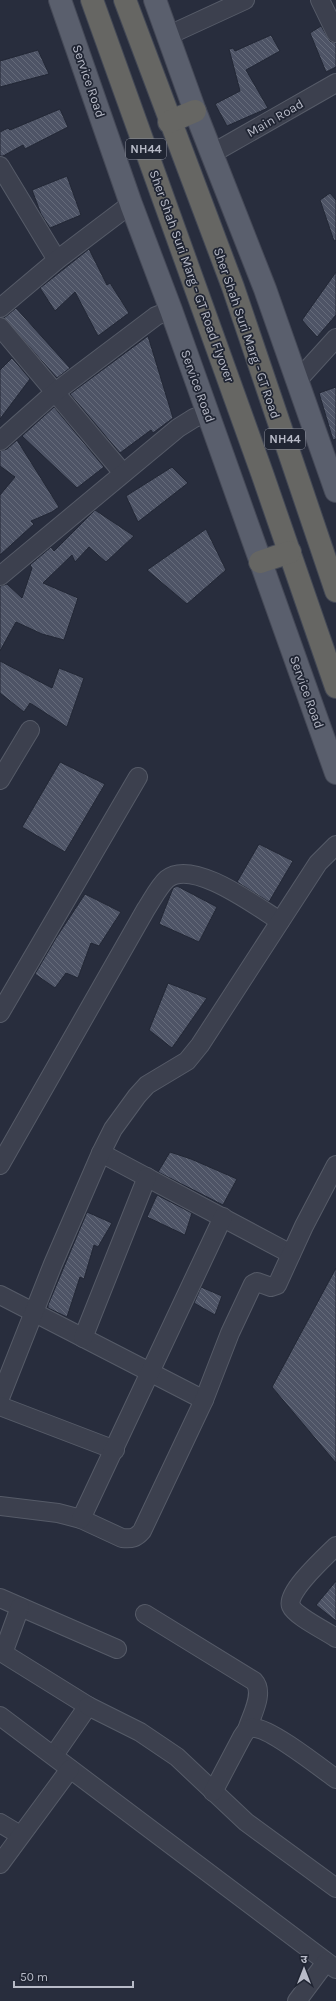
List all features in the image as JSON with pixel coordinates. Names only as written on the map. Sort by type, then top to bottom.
[{"type":"highway","name":"Sher Shah Suri Marg - GT Road Flyover","points":[[92,0],[290,552]]},
{"type":"highway","name":"NH44","points":[[125,0],[169,122]]},
{"type":"highway","points":[[169,122],[195,111]]},
{"type":"highway","name":"Sher Shah Suri Marg - GT Road","points":[[169,122],[233,287],[336,591]]},
{"type":"highway","points":[[260,562],[290,552]]},
{"type":"highway","name":"NH44","points":[[290,552],[336,687]]},
{"type":"main road","name":"Service Road","points":[[60,0],[131,204],[171,310],[336,773]]},
{"type":"main road","points":[[156,0],[195,111],[213,153],[336,491]]},
{"type":"street","points":[[169,35],[245,0]]},
{"type":"street","points":[[320,0],[336,33]]},
{"type":"street","name":"Main Road","points":[[213,153],[336,83]]},
{"type":"street","points":[[0,166],[57,260]]},
{"type":"street","points":[[0,308],[7,295],[57,260],[131,204]]},
{"type":"street","points":[[0,441],[54,393],[156,316],[171,310]]},
{"type":"street","points":[[0,327],[54,393],[123,473]]},
{"type":"street","points":[[297,381],[336,338]]},
{"type":"street","points":[[0,576],[178,428],[194,418],[208,413]]},
{"type":"street","points":[[0,780],[30,730]]},
{"type":"street","points":[[0,1013],[138,776]]},
{"type":"street","points":[[0,1398],[32,1313],[101,1153],[114,1129],[142,1090],[157,1078],[187,1061],[200,1045],[318,863],[336,845]]},
{"type":"street","points":[[0,1165],[146,909],[167,879],[180,873],[201,877],[223,886],[280,921]]},
{"type":"street","points":[[101,1153],[291,1254]]},
{"type":"street","points":[[0,1506],[58,1513],[81,1520],[122,1538],[129,1539],[138,1536],[204,1400],[230,1334],[253,1284],[257,1282],[271,1288],[275,1286],[336,1166]]},
{"type":"street","points":[[83,1338],[147,1177]]},
{"type":"street","points":[[81,1520],[223,1217]]},
{"type":"street","points":[[0,1295],[32,1313],[204,1400]]},
{"type":"street","points":[[0,1406],[115,1450]]},
{"type":"street","points":[[336,1546],[293,1593],[290,1600],[291,1607],[296,1613],[336,1638]]},
{"type":"street","points":[[0,1598],[117,1650]]},
{"type":"street","points":[[20,1607],[5,1648],[6,1655],[88,1706],[124,1723],[178,1756],[213,1792],[246,1822],[336,1888]]},
{"type":"street","points":[[145,1614],[254,1681],[259,1688],[247,1730],[213,1792]]},
{"type":"street","points":[[54,1755],[88,1706]]},
{"type":"street","points":[[0,1716],[54,1755],[70,1769],[331,1966],[297,2001]]},
{"type":"street","points":[[247,1730],[256,1727],[273,1736],[336,1778]]},
{"type":"street","points":[[0,1864],[70,1769]]},
{"type":"street","points":[[0,1823],[20,1836]]},
{"type":"building","points":[[321,26],[330,41],[336,43],[336,67],[326,72],[310,33]]},
{"type":"building","points":[[271,35],[280,51],[246,70],[268,108],[227,126],[215,104],[240,91],[229,49],[233,48],[235,51]]},
{"type":"building","points":[[38,50],[49,74],[0,87],[0,61]]},
{"type":"building","points":[[60,109],[68,127],[25,149],[23,145],[3,156],[0,156],[0,132],[8,128],[10,130]]},
{"type":"building","points":[[67,176],[81,215],[50,228],[41,214],[32,190]]},
{"type":"building","points":[[330,193],[336,200],[336,240],[334,241],[320,200]]},
{"type":"building","points":[[89,249],[107,285],[110,283],[129,313],[98,336],[75,292],[55,311],[40,288]]},
{"type":"building","points":[[336,272],[336,315],[317,337],[302,320]]},
{"type":"building","points":[[16,308],[70,368],[57,378],[4,318]]},
{"type":"building","points":[[148,336],[173,418],[153,433],[151,430],[120,453],[70,394]]},
{"type":"building","points":[[12,358],[30,379],[0,419],[0,370]]},
{"type":"building","points":[[336,387],[336,439],[333,440],[319,393]]},
{"type":"building","points":[[54,407],[104,467],[77,488],[22,436]]},
{"type":"building","points":[[17,440],[59,507],[52,512],[31,521],[34,524],[0,555],[0,495],[15,477],[0,466],[0,451],[7,449]]},
{"type":"building","points":[[172,467],[188,483],[138,522],[126,496]]},
{"type":"building","points":[[95,510],[134,536],[106,562],[89,547],[75,562],[72,555],[43,583],[78,598],[64,640],[42,634],[16,622],[0,651],[0,586],[7,584],[22,598],[32,568],[30,565],[51,547],[54,551]]},
{"type":"building","points":[[206,529],[226,570],[187,604],[147,570]]},
{"type":"building","points":[[0,661],[52,688],[59,668],[84,678],[67,727],[30,703],[24,712],[0,693]]},
{"type":"building","points":[[60,762],[105,784],[65,852],[22,827]]},
{"type":"building","points":[[259,844],[293,861],[269,902],[237,882]]},
{"type":"building","points":[[177,886],[217,907],[199,942],[159,924],[173,888]]},
{"type":"building","points":[[85,894],[121,912],[99,946],[91,943],[78,978],[66,973],[55,988],[35,974],[56,938]]},
{"type":"building","points":[[168,983],[207,998],[172,1048],[149,1030]]},
{"type":"building","points":[[170,1152],[191,1159],[237,1179],[223,1205],[158,1172]]},
{"type":"building","points":[[157,1195],[192,1213],[185,1235],[147,1217]]},
{"type":"building","points":[[87,1212],[112,1223],[98,1247],[94,1245],[84,1279],[80,1277],[67,1317],[48,1308],[48,1305]]},
{"type":"building","points":[[336,1268],[336,1463],[272,1387]]},
{"type":"building","points":[[201,1287],[222,1296],[215,1315],[194,1303]]},
{"type":"building","points":[[336,1581],[336,1621],[316,1605]]}]
